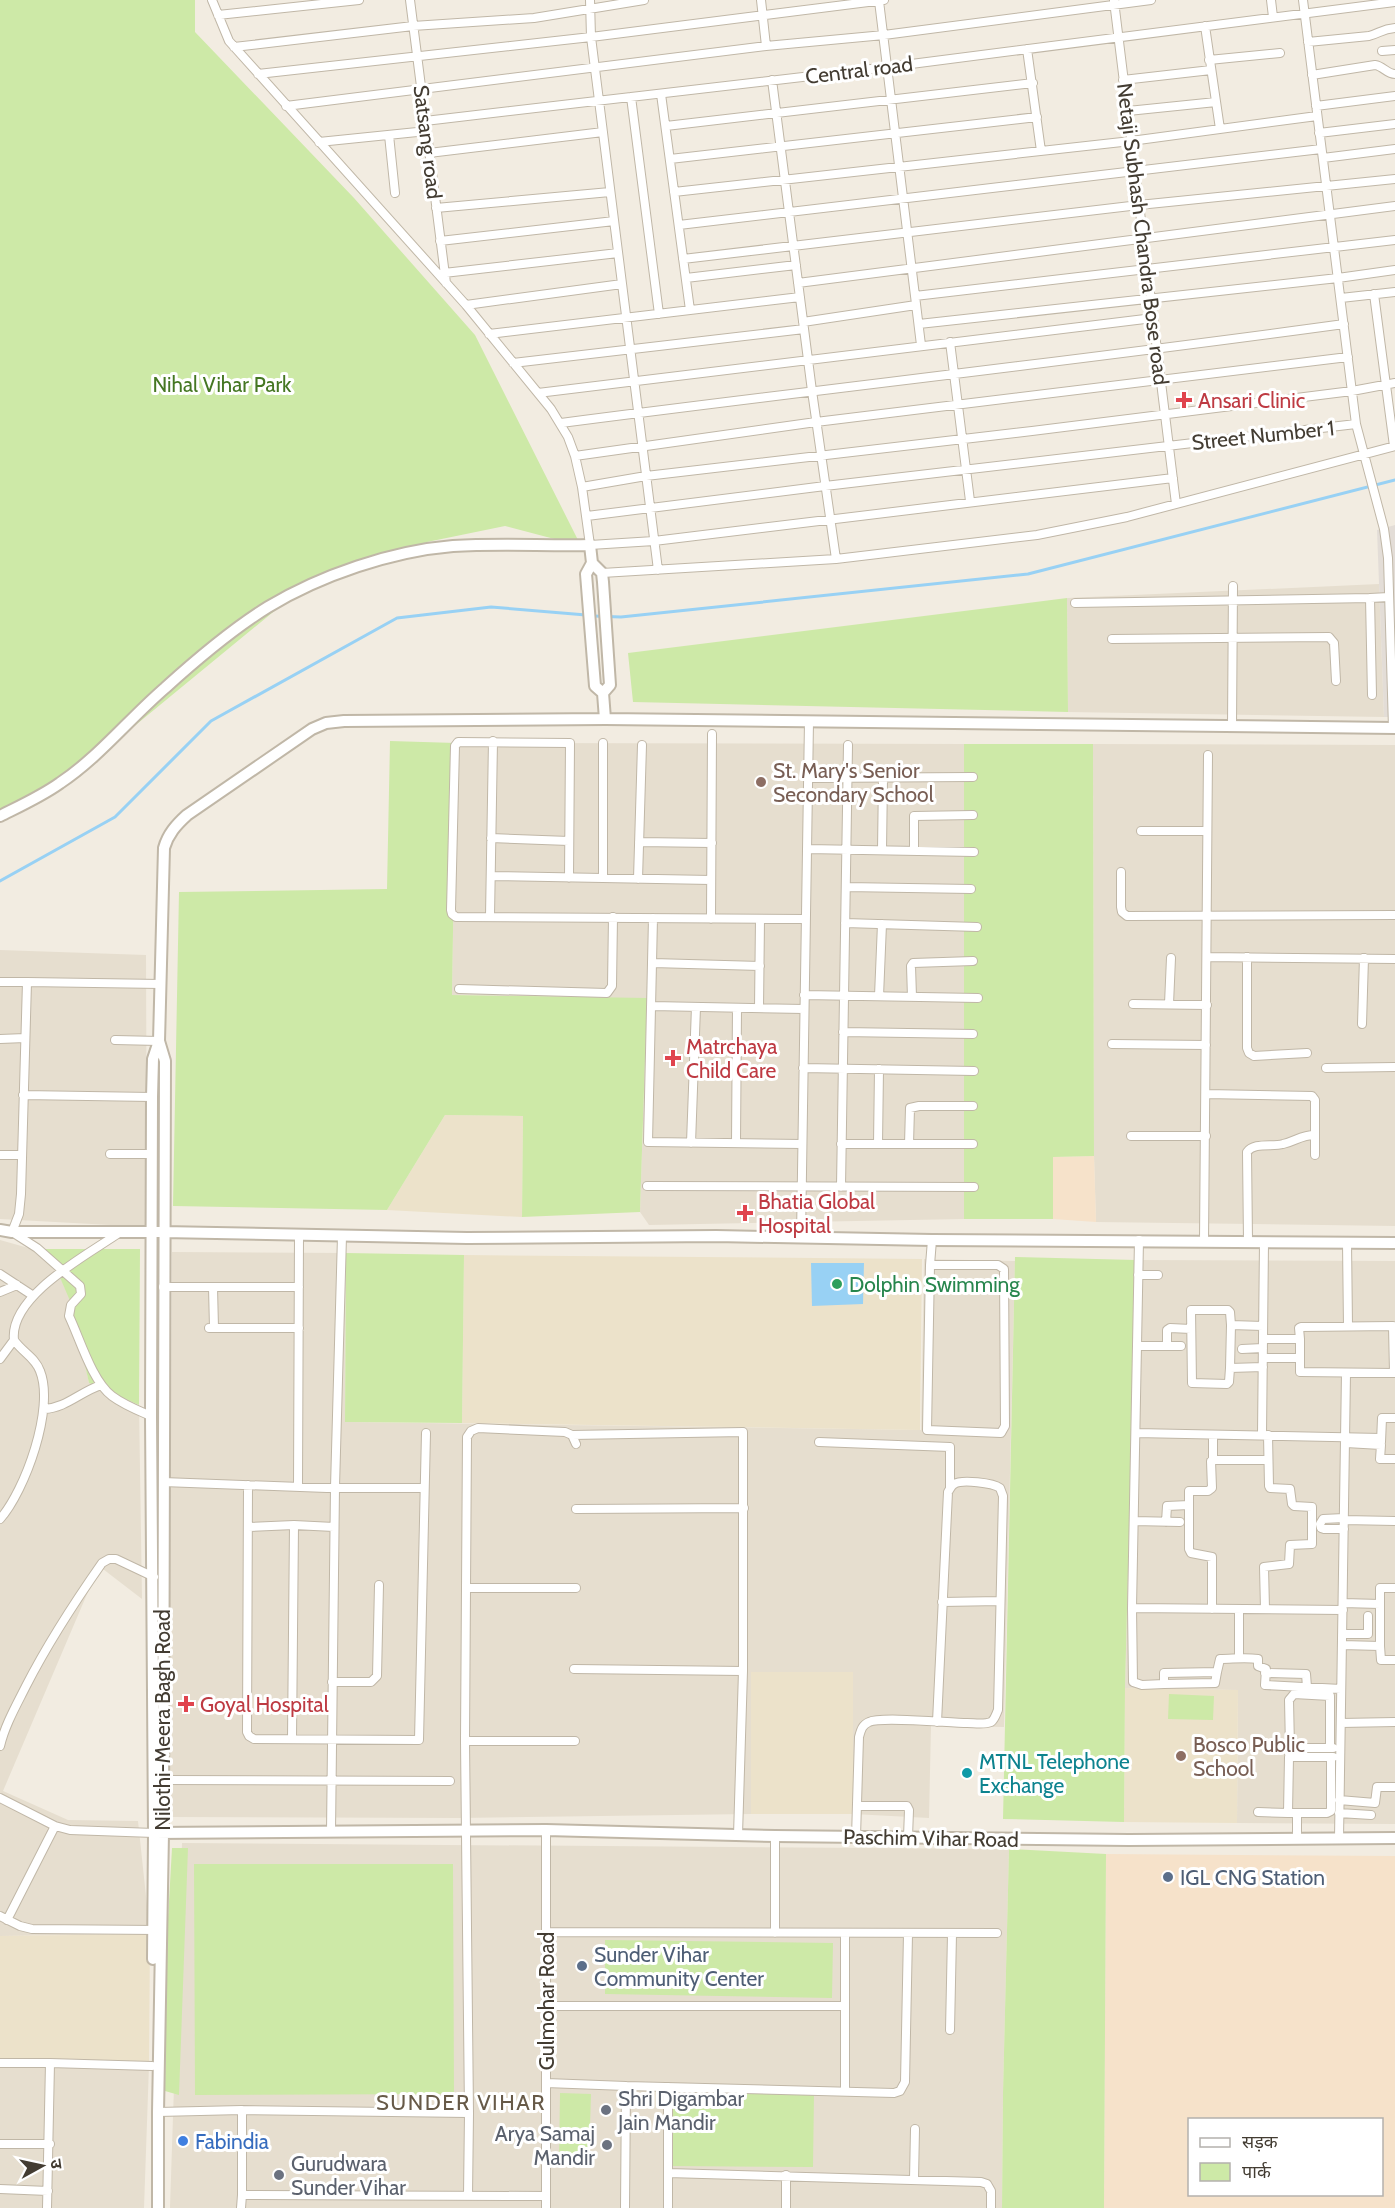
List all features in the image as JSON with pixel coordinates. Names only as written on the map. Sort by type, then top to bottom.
[{"type":"street","points":[[212,0],[229,41],[466,305],[561,423],[575,456],[582,487],[592,563],[603,577],[610,685],[603,693]]},
{"type":"street","points":[[218,15],[359,0]]},
{"type":"street","name":"Satsang road","points":[[410,0],[446,284]]},
{"type":"street","points":[[590,0],[591,37],[658,570]]},
{"type":"street","points":[[234,47],[413,26],[534,18],[644,0]]},
{"type":"street","points":[[761,0],[766,46]]},
{"type":"street","points":[[258,74],[417,58],[884,0]]},
{"type":"street","points":[[286,106],[766,46],[884,35],[1114,2],[1151,0]]},
{"type":"street","points":[[1271,0],[1273,17]]},
{"type":"street","points":[[157,1232],[152,1154],[152,1097],[153,1059],[159,1041],[164,848],[167,838],[187,815],[312,729],[326,723],[605,719],[1394,728],[1389,597],[1392,581],[1384,529],[1356,424],[1303,0]]},
{"type":"street","points":[[879,1],[921,345]]},
{"type":"street","name":"Netaji Subhash Chandra Bose road","points":[[1114,2],[1176,504]]},
{"type":"street","name":"Central road","points":[[425,121],[888,67],[1395,2]]},
{"type":"street","points":[[1205,26],[1220,129]]},
{"type":"street","points":[[1308,42],[1369,36],[1380,30],[1395,28]]},
{"type":"street","points":[[1028,49],[1041,151]]},
{"type":"street","points":[[1382,51],[1395,50]]},
{"type":"street","points":[[1209,60],[1280,53]]},
{"type":"street","points":[[1312,75],[1375,65],[1382,66],[1390,74],[1395,74]]},
{"type":"street","points":[[1124,80],[1211,70]]},
{"type":"street","points":[[772,80],[836,558]]},
{"type":"street","points":[[666,126],[1033,83]]},
{"type":"street","points":[[661,94],[690,310]]},
{"type":"street","points":[[1316,106],[1395,96]]},
{"type":"street","points":[[631,97],[659,314]]},
{"type":"street","points":[[1128,111],[1216,102]]},
{"type":"street","points":[[674,192],[1131,141],[1317,116]]},
{"type":"street","points":[[670,159],[1037,117]]},
{"type":"street","points":[[1319,133],[1395,124]]},
{"type":"street","points":[[319,142],[427,131]]},
{"type":"street","points":[[429,153],[603,132]]},
{"type":"street","points":[[389,135],[395,193]]},
{"type":"street","points":[[679,225],[1135,171],[1322,153],[1395,149]]},
{"type":"street","points":[[683,259],[907,231],[1395,179]]},
{"type":"street","points":[[436,208],[610,192]]},
{"type":"street","points":[[798,282],[1395,206]]},
{"type":"street","points":[[440,241],[614,221]]},
{"type":"street","points":[[513,363],[804,325],[916,301],[1147,268],[1395,240]]},
{"type":"street","points":[[444,273],[618,253]]},
{"type":"street","points":[[686,278],[796,265]]},
{"type":"street","points":[[918,324],[1395,270]]},
{"type":"street","points":[[466,305],[622,284]]},
{"type":"street","points":[[1341,298],[1395,292]]},
{"type":"street","points":[[603,577],[658,570],[836,558],[1037,535],[1127,518],[1394,446],[1374,294]]},
{"type":"street","points":[[489,334],[800,297]]},
{"type":"street","points":[[538,393],[1153,318]]},
{"type":"street","points":[[561,423],[1157,350],[1344,324]]},
{"type":"street","points":[[950,342],[970,501]]},
{"type":"street","points":[[575,456],[816,422],[1348,357]]},
{"type":"street","points":[[582,487],[646,476],[1352,391],[1395,383]]},
{"type":"street","name":"Street Number 1","points":[[586,516],[1356,424]]},
{"type":"street","points":[[0,816],[60,784],[225,637],[269,607],[303,588],[370,563],[414,552],[453,546],[654,541],[1173,478]]},
{"type":"street","points":[[592,563],[586,574],[595,686],[603,693],[605,719]]},
{"type":"street","points":[[1232,726],[1233,586]]},
{"type":"street","points":[[1075,603],[1233,602],[1389,597]]},
{"type":"street","points":[[1370,598],[1372,695]]},
{"type":"street","points":[[1112,639],[1329,638],[1334,643],[1336,681]]},
{"type":"street","points":[[801,1237],[809,722]]},
{"type":"street","points":[[711,919],[712,734]]},
{"type":"street","points":[[490,916],[493,741]]},
{"type":"street","points":[[569,878],[570,743],[458,742],[455,746],[451,910],[456,917],[806,919]]},
{"type":"street","points":[[603,743],[603,878]]},
{"type":"street","points":[[638,879],[642,745]]},
{"type":"street","points":[[840,1187],[848,745]]},
{"type":"street","points":[[1204,1241],[1208,755]]},
{"type":"street","points":[[808,778],[973,777]]},
{"type":"street","points":[[882,850],[883,778]]},
{"type":"street","points":[[914,851],[915,816],[973,815]]},
{"type":"street","points":[[1141,831],[1208,831]]},
{"type":"street","points":[[491,838],[569,841]]},
{"type":"street","points":[[639,842],[712,843]]},
{"type":"street","points":[[807,849],[974,852]]},
{"type":"street","points":[[1121,872],[1121,907],[1122,912],[1127,916],[1395,915]]},
{"type":"street","points":[[491,876],[711,880]]},
{"type":"street","points":[[846,887],[971,890]]},
{"type":"street","points":[[459,989],[607,993],[612,986],[614,917]]},
{"type":"street","points":[[653,918],[648,1142],[802,1144]]},
{"type":"street","points":[[759,1008],[760,919]]},
{"type":"street","points":[[845,923],[977,927]]},
{"type":"street","points":[[879,996],[882,924]]},
{"type":"street","points":[[1207,957],[1395,959]]},
{"type":"street","points":[[1248,957],[1246,1048],[1249,1053],[1254,1056],[1306,1053]]},
{"type":"street","points":[[1169,1004],[1171,958]]},
{"type":"street","points":[[1362,1024],[1364,958]]},
{"type":"street","points":[[912,997],[912,963],[973,962]]},
{"type":"street","points":[[653,963],[760,966]]},
{"type":"street","points":[[0,982],[161,984]]},
{"type":"street","points":[[12,1232],[19,1214],[27,982]]},
{"type":"street","points":[[804,995],[978,998]]},
{"type":"street","points":[[1133,1004],[1207,1005]]},
{"type":"street","points":[[652,1006],[804,1009]]},
{"type":"street","points":[[691,1143],[696,1007]]},
{"type":"street","points":[[736,1143],[737,1008]]},
{"type":"street","points":[[843,1032],[973,1034]]},
{"type":"street","points":[[0,1039],[25,1038]]},
{"type":"street","points":[[115,1040],[159,1041]]},
{"type":"street","points":[[157,1232],[165,1061],[159,1041]]},
{"type":"street","points":[[1112,1044],[1206,1044]]},
{"type":"street","points":[[1326,1068],[1395,1067]]},
{"type":"street","points":[[803,1068],[974,1071]]},
{"type":"street","points":[[878,1144],[879,1069]]},
{"type":"street","points":[[1206,1094],[1309,1095],[1314,1100],[1315,1155]]},
{"type":"street","points":[[23,1095],[152,1097]]},
{"type":"street","points":[[909,1144],[910,1108],[973,1106]]},
{"type":"street","points":[[1248,1241],[1247,1152],[1255,1147],[1282,1145],[1304,1135],[1315,1135]]},
{"type":"street","points":[[1131,1136],[1206,1136]]},
{"type":"street","points":[[841,1144],[973,1144]]},
{"type":"street","points":[[110,1155],[152,1154]]},
{"type":"street","points":[[0,1155],[22,1155]]},
{"type":"street","points":[[647,1186],[974,1187]]},
{"type":"street","points":[[0,1230],[342,1236],[801,1237],[1395,1243]]},
{"type":"street","points":[[12,1232],[37,1248],[81,1290],[81,1294],[71,1305],[69,1316],[101,1385],[127,1406],[151,1416]]},
{"type":"street","name":"Nilothi-Meera Bagh Road","points":[[157,1232],[163,1287],[163,1482],[157,1577],[158,2208]]},
{"type":"street","name":"Nilothi-Meera Bagh Road","points":[[157,1232],[151,1416],[162,1780],[158,1833]]},
{"type":"street","points":[[0,1359],[14,1340],[16,1322],[32,1296],[44,1283],[119,1233]]},
{"type":"street","points":[[298,1487],[299,1235]]},
{"type":"street","points":[[331,1832],[334,1527],[342,1236]]},
{"type":"street","points":[[930,1265],[998,1265],[1004,1269],[1005,1426],[1001,1432],[927,1430],[930,1265],[932,1240]]},
{"type":"street","points":[[1139,1240],[1132,1608],[1133,1682],[1142,1685],[1164,1684],[1164,1673],[1217,1672],[1220,1659],[1239,1657],[1258,1659],[1258,1666],[1266,1669],[1265,1685],[1341,1689]]},
{"type":"street","points":[[1264,1242],[1263,1367],[1265,1435],[1270,1488],[1289,1488],[1293,1505],[1313,1508],[1316,1524],[1312,1544],[1290,1544],[1289,1564],[1264,1567],[1265,1609]]},
{"type":"street","points":[[1347,1242],[1348,1326]]},
{"type":"street","points":[[0,1274],[32,1296]]},
{"type":"street","points":[[1138,1275],[1158,1275]]},
{"type":"street","points":[[0,1292],[17,1285]]},
{"type":"street","points":[[163,1287],[299,1287]]},
{"type":"street","points":[[213,1287],[212,1328],[299,1328]]},
{"type":"street","points":[[1191,1310],[1229,1310],[1230,1368],[1227,1384],[1192,1383],[1191,1329],[1191,1310]]},
{"type":"street","points":[[1231,1325],[1263,1326]]},
{"type":"street","points":[[1393,1326],[1394,1373],[1300,1372],[1300,1339],[1299,1328],[1301,1327],[1393,1326]]},
{"type":"street","points":[[1167,1346],[1167,1335],[1170,1328],[1191,1329]]},
{"type":"street","points":[[1263,1339],[1300,1339]]},
{"type":"street","points":[[0,1519],[16,1497],[28,1473],[44,1408],[43,1383],[39,1368],[29,1353],[14,1340]]},
{"type":"street","points":[[1137,1346],[1181,1346]]},
{"type":"street","points":[[1242,1348],[1263,1348]]},
{"type":"street","points":[[1263,1358],[1300,1358]]},
{"type":"street","points":[[1230,1368],[1263,1367]]},
{"type":"street","points":[[1339,1839],[1346,1373]]},
{"type":"street","points":[[44,1408],[60,1407],[101,1385]]},
{"type":"street","points":[[1395,1418],[1382,1418],[1380,1459],[1395,1459]]},
{"type":"street","points":[[468,2196],[465,1741],[467,1437],[471,1431],[478,1428],[565,1432],[572,1435],[743,1432],[743,1671],[738,1835]]},
{"type":"street","points":[[248,1485],[247,1732],[249,1736],[254,1739],[419,1740],[426,1433]]},
{"type":"street","points":[[1136,1433],[1265,1435],[1381,1441]]},
{"type":"street","points":[[572,1435],[576,1444]]},
{"type":"street","points":[[1212,1609],[1213,1559],[1210,1556],[1190,1551],[1189,1491],[1208,1491],[1212,1488],[1213,1435]]},
{"type":"street","points":[[819,1442],[950,1447],[950,1489]]},
{"type":"street","points":[[1213,1460],[1268,1460]]},
{"type":"street","points":[[163,1482],[298,1487],[424,1488]]},
{"type":"street","points":[[856,1837],[859,1737],[867,1722],[878,1720],[983,1724],[991,1722],[996,1717],[998,1710],[1002,1491],[993,1484],[955,1483],[947,1496],[937,1722]]},
{"type":"street","points":[[1166,1522],[1167,1506],[1189,1505]]},
{"type":"street","points":[[576,1509],[744,1508]]},
{"type":"street","points":[[1316,1524],[1323,1519],[1344,1522],[1395,1521]]},
{"type":"street","points":[[1134,1521],[1180,1522]]},
{"type":"street","points":[[248,1527],[294,1525],[334,1527]]},
{"type":"street","points":[[292,1739],[294,1525]]},
{"type":"street","points":[[0,1746],[1,1733],[42,1654],[102,1563],[116,1559],[157,1577]]},
{"type":"street","points":[[332,1682],[371,1682],[377,1676],[379,1585]]},
{"type":"street","points":[[467,1588],[576,1588]]},
{"type":"street","points":[[1395,1588],[1380,1588],[1381,1660],[1395,1660]]},
{"type":"street","points":[[942,1602],[1000,1601]]},
{"type":"street","points":[[1132,1608],[1265,1609],[1380,1604]]},
{"type":"street","points":[[1239,1609],[1239,1657]]},
{"type":"street","points":[[1342,1634],[1368,1634],[1368,1616]]},
{"type":"street","points":[[1342,1645],[1380,1646]]},
{"type":"street","points":[[573,1670],[743,1671]]},
{"type":"street","points":[[1265,1673],[1306,1674],[1307,1687]]},
{"type":"street","points":[[1258,1812],[1288,1813],[1297,1813],[1327,1814],[1331,1812],[1330,1696],[1294,1694],[1289,1700],[1288,1813]]},
{"type":"street","points":[[1341,1723],[1395,1722]]},
{"type":"street","points":[[465,1741],[575,1741]]},
{"type":"street","points":[[1290,1748],[1331,1754]]},
{"type":"street","points":[[1289,1757],[1331,1754],[1340,1749]]},
{"type":"street","points":[[162,1780],[450,1781]]},
{"type":"street","points":[[1340,1800],[1375,1803],[1377,1787],[1395,1787]]},
{"type":"street","points":[[0,1798],[55,1826],[70,1830],[158,1833]]},
{"type":"street","points":[[857,1806],[907,1806],[909,1810],[908,1837]]},
{"type":"street","points":[[1297,1813],[1297,1839]]},
{"type":"street","points":[[1339,1813],[1371,1815]]},
{"type":"street","points":[[55,1826],[4,1918],[32,1929],[157,1930]]},
{"type":"street","name":"Paschim Vihar Road","points":[[158,1833],[546,1830],[775,1836],[1130,1840],[1395,1838]]},
{"type":"street","name":"Gulmohar Road","points":[[546,1830],[546,2208]]},
{"type":"street","points":[[775,1836],[775,1933]]},
{"type":"street","name":"Nilothi-Meera Bagh Road","points":[[152,2208],[152,2066],[157,1930]]},
{"type":"street","points":[[546,1932],[997,1934]]},
{"type":"street","points":[[845,1934],[843,2006],[845,2091]]},
{"type":"street","points":[[546,2083],[894,2093],[900,2091],[904,2087],[908,1934]]},
{"type":"street","points":[[950,2030],[952,1934]]},
{"type":"street","points":[[546,2006],[843,2006]]},
{"type":"street","points":[[0,2063],[152,2066]]},
{"type":"street","points":[[47,2208],[50,2063]]},
{"type":"street","points":[[625,2208],[626,2086]]},
{"type":"street","points":[[668,2087],[668,2208]]},
{"type":"street","points":[[158,2112],[242,2110],[469,2113]]},
{"type":"street","points":[[241,2208],[242,2110]]},
{"type":"street","points":[[914,2180],[915,2129]]},
{"type":"street","points":[[0,2144],[50,2144]]},
{"type":"street","points":[[668,2173],[981,2182],[987,2184],[991,2191],[991,2208]]},
{"type":"street","points":[[786,2175],[786,2208]]},
{"type":"street","points":[[0,2189],[48,2191]]},
{"type":"street","points":[[242,2195],[546,2196]]},
{"type":"shaded area","points":[[1395,525],[1395,717],[1384,717],[1377,530]]},
{"type":"shaded area","points":[[1379,584],[1384,717],[1068,712],[1067,598]]},
{"type":"shaded area","points":[[456,743],[964,744],[964,1219],[649,1225],[640,1212],[647,999],[452,995]]},
{"type":"shaded area","points":[[1093,744],[1395,745],[1395,1226],[1096,1222]]},
{"type":"shaded area","points":[[0,950],[146,955],[147,1227],[0,1219]]},
{"type":"shaded area","points":[[445,1115],[523,1116],[522,1217],[387,1210]]},
{"type":"shaded area","points":[[1094,1156],[1096,1222],[1053,1219],[1053,1157]]},
{"type":"shaded area","points":[[0,1240],[32,1249],[58,1273],[72,1303],[89,1383],[139,1405],[142,1599],[99,1566],[3,1791],[68,1820],[138,1821],[150,1934],[0,1936]]},
{"type":"shaded area","points":[[172,1252],[346,1253],[345,1422],[921,1430],[924,1259],[1015,1261],[1004,1727],[931,1726],[929,1818],[853,1814],[852,1672],[751,1672],[751,1814],[460,1818],[168,1817]]},
{"type":"shaded area","points":[[464,1255],[922,1259],[920,1430],[462,1423]]},
{"type":"shaded area","points":[[1136,1260],[1395,1261],[1395,1824],[1237,1823],[1238,1690],[1125,1688]]},
{"type":"shaded area","points":[[751,1672],[853,1672],[853,1814],[751,1814]]},
{"type":"shaded area","name":"Bosco Public School","points":[[1125,1688],[1238,1690],[1237,1823],[1124,1822]]},
{"type":"shaded area","points":[[182,1843],[1009,1849],[1002,2208],[170,2208]]},
{"type":"shaded area","points":[[1106,1854],[1395,1856],[1395,2208],[1104,2208]]},
{"type":"shaded area","points":[[150,1934],[149,2065],[0,2064],[0,1936]]},
{"type":"shaded area","points":[[0,2064],[149,2065],[144,2208],[0,2208]]},
{"type":"green space","name":"Nihal Vihar Park","points":[[0,0],[195,0],[195,32],[354,198],[475,335],[581,546],[505,526],[427,542],[289,599],[42,802],[0,821]]},
{"type":"green space","points":[[1067,598],[1068,712],[633,702],[628,653]]},
{"type":"green space","points":[[390,741],[456,743],[452,995],[647,998],[640,1212],[522,1217],[523,1116],[445,1115],[387,1210],[173,1206],[179,892],[387,889]]},
{"type":"green space","points":[[964,744],[1093,744],[1094,1156],[1053,1157],[1053,1219],[964,1219]]},
{"type":"green space","points":[[32,1249],[140,1249],[139,1405],[89,1383],[71,1303],[58,1273]]},
{"type":"green space","points":[[346,1253],[464,1255],[462,1423],[345,1422]]},
{"type":"green space","points":[[1015,1257],[1136,1260],[1125,1688],[1124,1822],[1003,1819]]},
{"type":"green space","points":[[1169,1694],[1214,1696],[1213,1720],[1168,1719]]},
{"type":"green space","points":[[172,1848],[188,1848],[179,2095],[165,2091],[167,1937]]},
{"type":"green space","points":[[1009,1849],[1106,1854],[1104,2208],[1002,2208]]},
{"type":"green space","points":[[194,1864],[453,1864],[454,2094],[195,2095]]},
{"type":"green space","points":[[605,1940],[833,1943],[832,1998],[605,1994]]},
{"type":"green space","points":[[560,2093],[591,2094],[589,2161],[559,2160]]},
{"type":"green space","points":[[668,2094],[814,2094],[813,2167],[669,2166]]},
{"type":"water","name":"Dolphin Swimming","points":[[811,1263],[864,1263],[863,1304],[812,1306]]},
{"type":"waterway","points":[[593,616],[621,617],[1028,574],[1395,480]]},
{"type":"waterway","points":[[0,881],[115,817],[211,721],[397,618],[491,607],[586,615]]},
{"type":"place","name":"Ansari Clinic","points":[[1184,400]]},
{"type":"place","name":"St. Mary's Senior Secondary School","points":[[761,782]]},
{"type":"place","name":"Matrchaya Child Care","points":[[673,1058]]},
{"type":"place","name":"Bhatia Global Hospital","points":[[745,1213]]},
{"type":"place","name":"Dolphin Swimming","points":[[837,1284]]},
{"type":"place","name":"Goyal Hospital","points":[[186,1704]]},
{"type":"place","name":"Bosco Public School","points":[[1181,1756]]},
{"type":"place","name":"MTNL Telephone Exchange","points":[[967,1773]]},
{"type":"place","name":"IGL CNG Station","points":[[1168,1877]]},
{"type":"place","name":"Sunder Vihar Community Center","points":[[582,1966]]},
{"type":"place","name":"Shri Digambar Jain Mandir","points":[[606,2110]]},
{"type":"place","name":"Fabindia","points":[[183,2141]]},
{"type":"place","name":"Arya Samaj Mandir","points":[[607,2145]]},
{"type":"place","name":"Gurudwara Sunder Vihar","points":[[279,2175]]},
{"type":"district","name":"SUNDER VIHAR","points":[[461,2102]]}]
